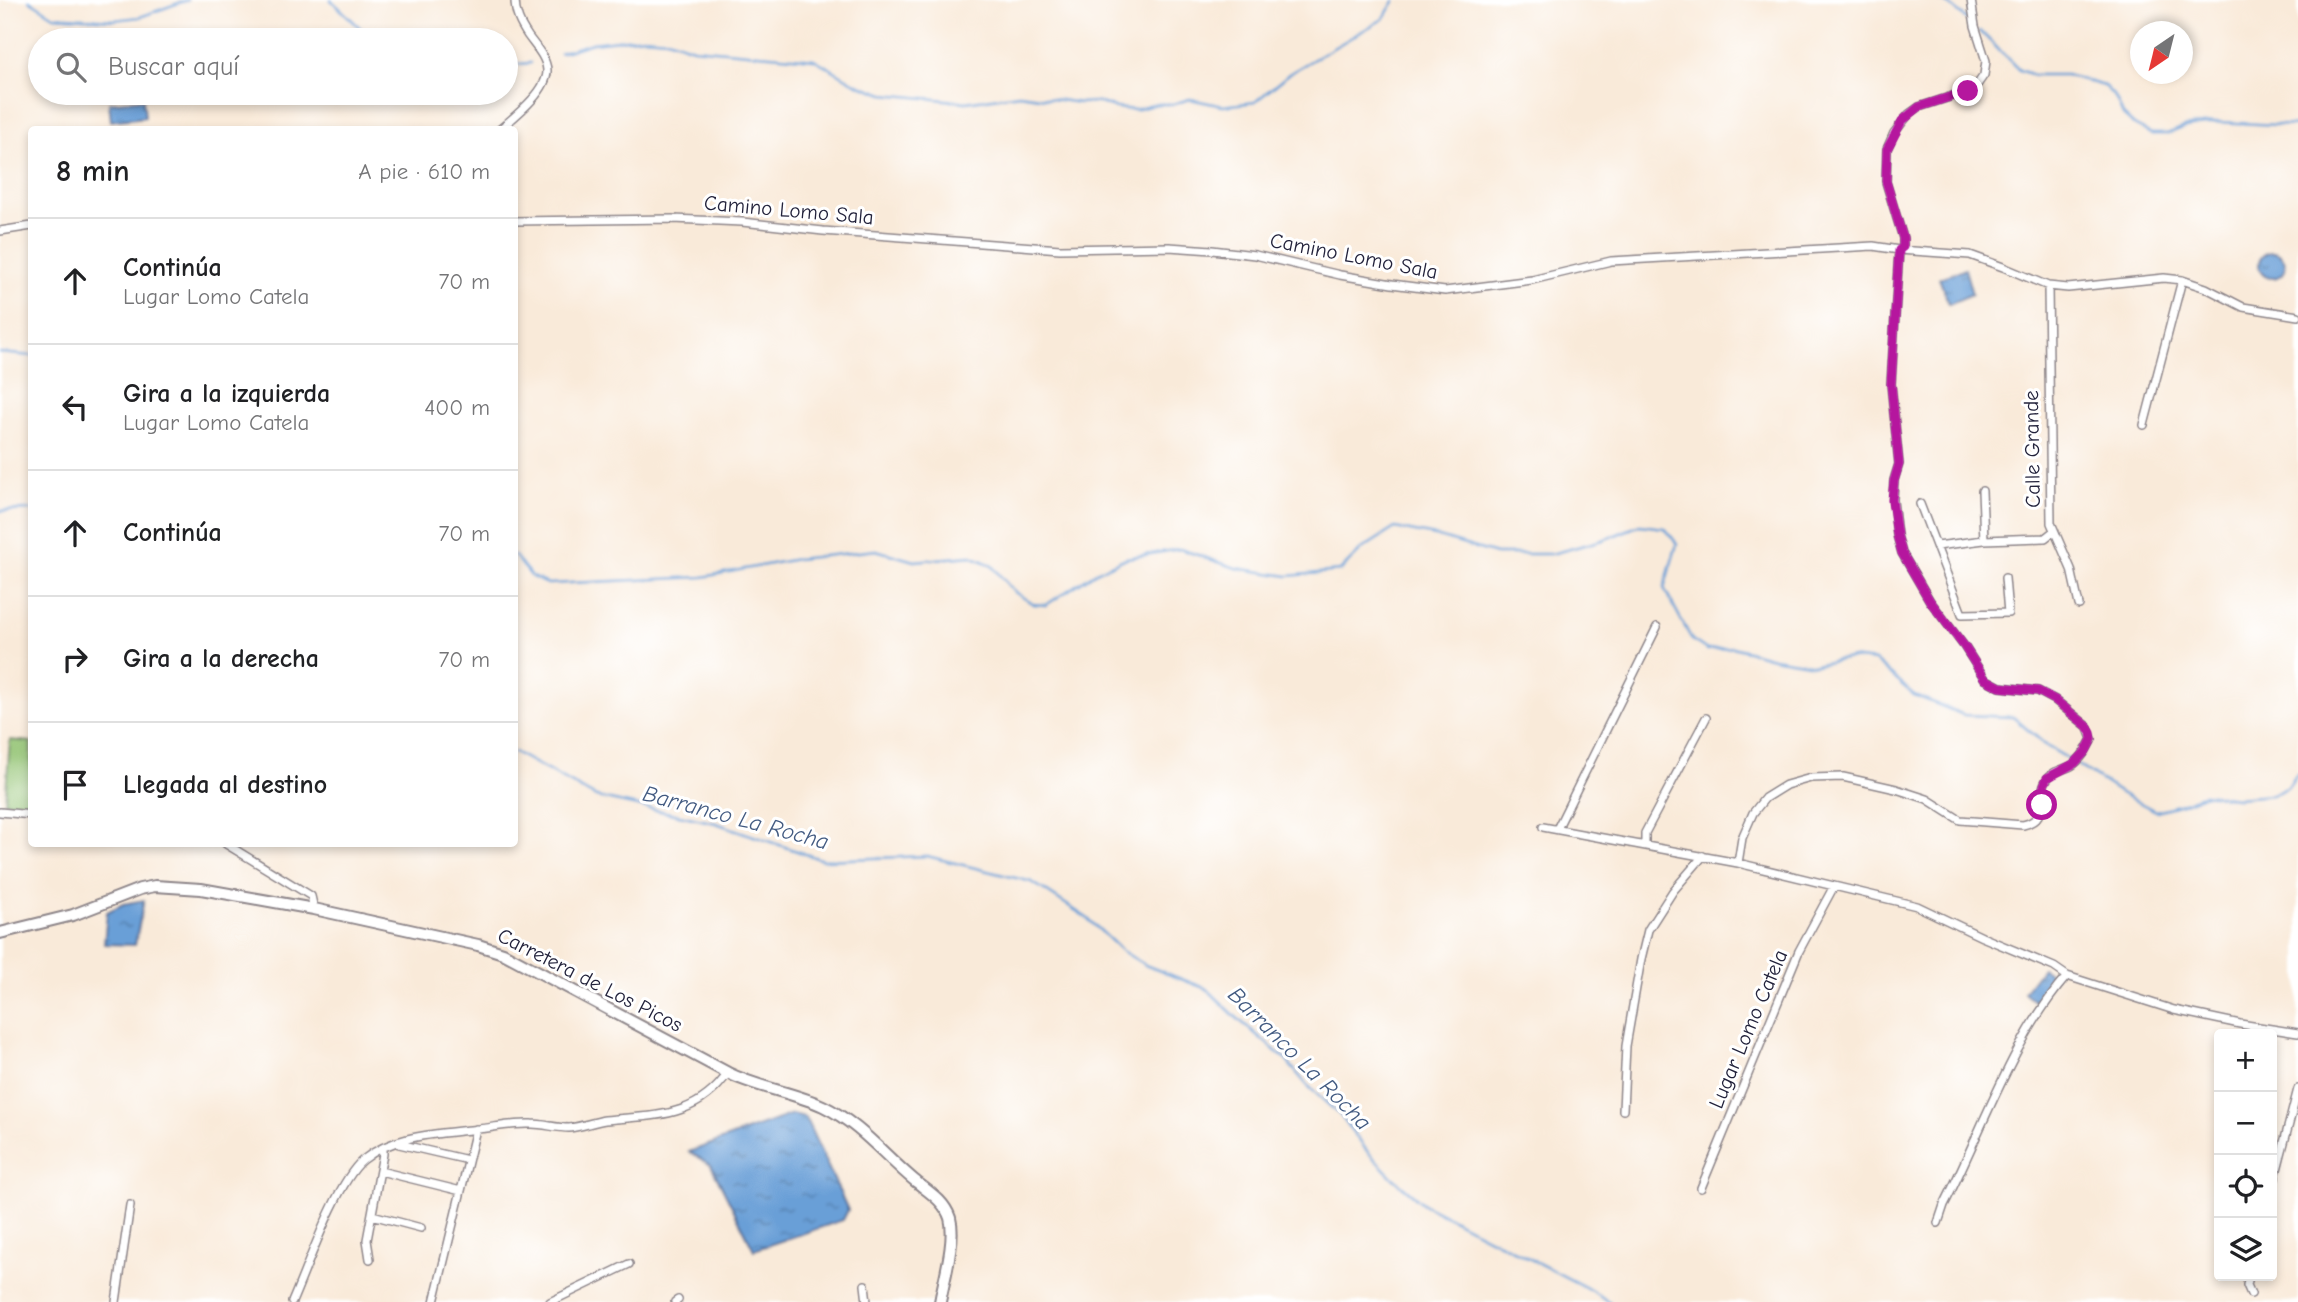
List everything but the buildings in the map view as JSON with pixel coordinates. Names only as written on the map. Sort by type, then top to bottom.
[{"type":"main road","name":"Carretera de Los Picos","points":[[0,933],[73,915],[140,889],[155,886],[201,889],[314,909],[478,945],[502,953],[740,1079],[802,1097],[859,1128],[913,1179],[941,1201],[950,1219],[951,1230],[940,1302]]},
{"type":"street","points":[[503,126],[539,91],[547,71],[539,51],[520,24],[515,10],[516,0]]},
{"type":"street","points":[[1738,863],[1742,838],[1753,813],[1765,799],[1786,785],[1811,778],[1843,776],[1896,789],[1927,799],[1960,820],[2031,824],[2039,813],[2047,778],[2075,763],[2092,739],[2087,726],[2055,700],[2038,691],[2000,687],[1985,679],[1930,601],[1902,553],[1897,535],[1892,500],[1899,464],[1891,384],[1899,250],[1903,247],[1903,238],[1886,181],[1887,149],[1894,133],[1909,114],[1919,107],[1968,91],[1977,85],[1984,75],[1986,61],[1975,26],[1971,0]]},
{"type":"street","name":"Camino Lomo Sala","points":[[518,221],[687,219],[1060,249],[1169,247],[1212,250],[1255,255],[1392,284],[1445,291],[1520,282],[1611,261],[1873,246],[1970,256],[2048,286],[2068,288],[2164,278],[2182,280],[2206,288],[2243,307],[2298,316]]},
{"type":"street","points":[[0,231],[28,227]]},
{"type":"street","points":[[2144,425],[2182,280]]},
{"type":"street","name":"Calle Grande","points":[[2048,286],[2051,523],[2071,569],[2079,605]]},
{"type":"street","points":[[1982,491],[1984,540]]},
{"type":"street","points":[[1920,503],[1962,614],[2008,613],[2005,578]]},
{"type":"street","points":[[1937,546],[1984,540],[2045,538],[2054,531]]},
{"type":"street","points":[[1557,829],[1657,627]]},
{"type":"street","points":[[1645,845],[1645,833],[1706,718]]},
{"type":"street","points":[[0,812],[28,815]]},
{"type":"street","points":[[1543,827],[1738,863],[1917,906],[2054,967],[2067,976],[2174,1010],[2298,1033]]},
{"type":"street","points":[[231,847],[311,895],[314,909]]},
{"type":"street","points":[[1623,1110],[1626,1046],[1640,958],[1648,930],[1666,900],[1703,856]]},
{"type":"street","name":"Lugar Lomo Catela","points":[[1701,1188],[1799,951],[1834,886]]},
{"type":"street","points":[[1938,1223],[1944,1205],[2022,1043],[2067,976]]},
{"type":"street","points":[[292,1302],[343,1186],[362,1161],[383,1148],[432,1134],[531,1124],[568,1128],[663,1115],[694,1104],[717,1089],[728,1073]]},
{"type":"street","points":[[2277,1170],[2298,1089]]},
{"type":"street","points":[[434,1302],[476,1129]]},
{"type":"street","points":[[395,1143],[468,1160]]},
{"type":"street","points":[[370,1259],[367,1240],[383,1148]]},
{"type":"street","points":[[380,1171],[461,1191]]},
{"type":"street","points":[[116,1302],[130,1205]]},
{"type":"street","points":[[372,1215],[421,1228]]},
{"type":"street","points":[[550,1302],[629,1264]]},
{"type":"street","points":[[2248,1281],[2251,1294]]},
{"type":"street","points":[[865,1285],[867,1302]]},
{"type":"green space","points":[[10,740],[28,742],[28,804],[5,802]]},
{"type":"water","points":[[109,105],[144,105],[145,117],[111,121]]},
{"type":"water","points":[[2272,252],[2281,256],[2285,265],[2281,274],[2272,278],[2263,274],[2259,265],[2263,256]]},
{"type":"water","points":[[1965,269],[1972,294],[1949,304],[1939,278]]},
{"type":"water","points":[[144,900],[135,945],[104,944],[107,912],[123,904]]},
{"type":"water","points":[[2042,968],[2055,977],[2036,1002],[2024,992]]},
{"type":"water","points":[[792,1114],[805,1117],[848,1210],[843,1220],[754,1250],[711,1165],[689,1152]]},
{"type":"waterway","points":[[29,0],[54,16],[114,20],[140,17],[187,0]]},
{"type":"waterway","points":[[331,0],[360,28]]},
{"type":"waterway","points":[[560,53],[592,43],[644,37],[667,39],[693,48],[814,59],[857,84],[884,94],[966,102],[1019,94],[1080,103],[1097,102],[1135,110],[1190,99],[1223,106],[1255,102],[1290,73],[1383,19],[1395,0]]},
{"type":"waterway","points":[[1938,0],[1973,24]]},
{"type":"waterway","points":[[1980,31],[2019,70],[2033,75],[2066,75],[2104,86],[2115,97],[2123,115],[2151,134],[2167,134],[2185,127],[2217,122],[2298,126]]},
{"type":"waterway","points":[[518,64],[531,63]]},
{"type":"waterway","points":[[0,353],[28,356]]},
{"type":"waterway","name":"Barranco La Rocha","points":[[0,511],[28,510]]},
{"type":"waterway","points":[[518,560],[532,577],[548,584],[703,577],[797,559],[876,550],[914,561],[971,556],[991,565],[1013,591],[1033,604],[1046,605],[1096,572],[1126,558],[1180,549],[1236,568],[1288,576],[1340,571],[1362,549],[1395,528],[1435,536],[1496,554],[1551,554],[1603,540],[1640,525],[1665,528],[1677,544],[1664,588],[1692,640],[1707,650],[1733,647],[1773,658],[1815,665],[1849,658],[1875,661],[1914,695],[1964,715],[2013,717],[2048,747],[2072,761]]},
{"type":"waterway","name":"Barranco La Rocha","points":[[518,754],[596,797],[716,823],[823,860],[927,856],[1032,882],[1087,918],[1122,951],[1145,965],[1207,989],[1285,1059],[1307,1085],[1340,1115],[1367,1151],[1425,1205],[1610,1302]]},
{"type":"waterway","points":[[2078,765],[2122,794],[2156,811],[2204,794],[2237,798],[2271,795],[2287,788],[2298,773]]},
{"type":"route","points":[[1968,91],[1919,107],[1909,114],[1894,133],[1887,149],[1886,181],[1903,238],[1903,247],[1899,250],[1891,384],[1899,464],[1892,500],[1902,553],[1930,601],[1985,679],[2000,687],[2038,691],[2055,700],[2087,726],[2091,733],[2092,739],[2086,751],[2075,763],[2047,778],[2042,805]]}]
